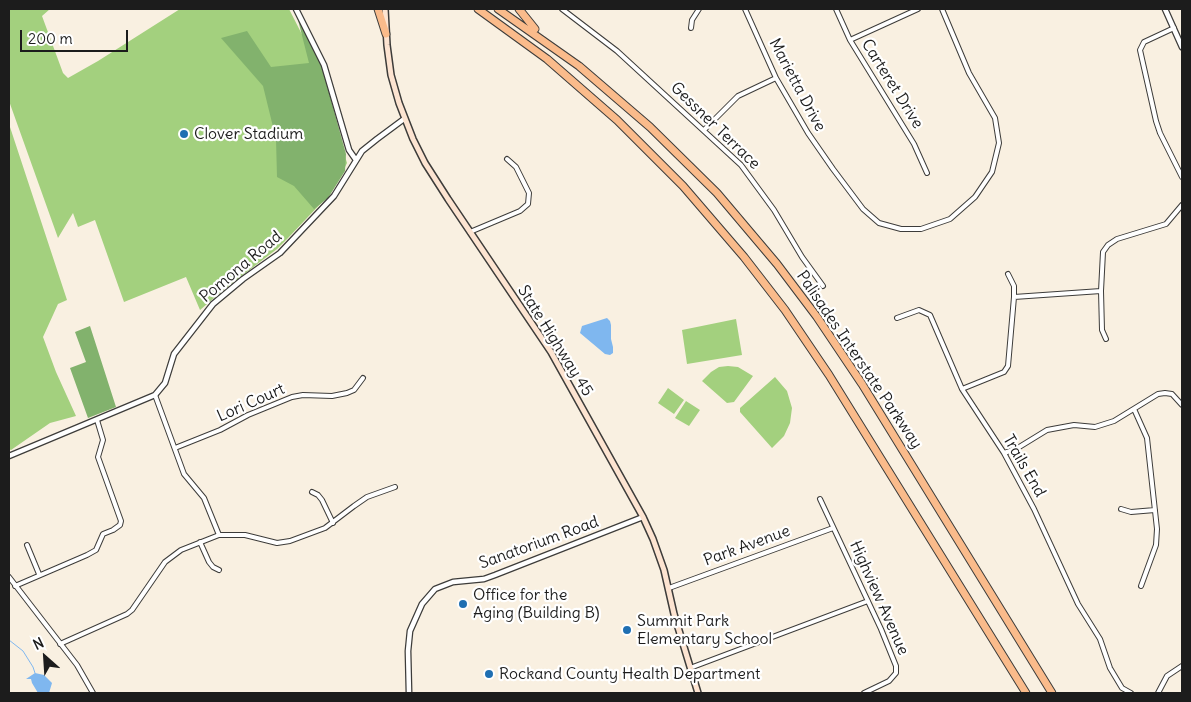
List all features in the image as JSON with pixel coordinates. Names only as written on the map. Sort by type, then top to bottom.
[{"type":"highway","points":[[378,9],[386,34]]},
{"type":"highway","name":"Palisades Interstate Parkway","points":[[478,9],[552,64],[618,120],[683,186],[744,256],[785,310],[826,370],[1026,693]]},
{"type":"highway","name":"Palisades Interstate Parkway","points":[[498,9],[579,66],[630,109],[694,169],[744,223],[798,290],[865,389],[1052,693]]},
{"type":"highway","points":[[519,9],[534,29],[579,66]]},
{"type":"main road","name":"State Highway 45","points":[[385,9],[391,75],[404,119],[425,163],[551,352],[642,517],[653,539],[669,588],[674,614],[698,693]]},
{"type":"street","points":[[296,9],[322,62],[348,146],[356,160]]},
{"type":"street","name":"Gessner Terrace","points":[[562,9],[617,51],[741,164],[780,219],[802,257],[823,286]]},
{"type":"street","points":[[691,28],[692,20],[699,9]]},
{"type":"street","name":"Marietta Drive","points":[[745,9],[776,78],[808,133],[863,209],[879,223],[901,229],[921,230],[950,219],[975,197],[992,172],[999,143],[995,118],[968,73],[942,9]]},
{"type":"street","name":"Carteret Drive","points":[[836,9],[850,40],[914,144],[926,173]]},
{"type":"street","points":[[850,40],[918,9]]},
{"type":"street","points":[[1165,9],[1182,47]]},
{"type":"street","points":[[1174,28],[1144,42],[1140,50],[1156,121],[1160,133],[1182,176]]},
{"type":"street","points":[[704,130],[738,96],[776,78]]},
{"type":"street","name":"Pomona Road","points":[[156,395],[165,383],[177,349],[213,304],[280,253],[298,236],[337,193],[356,160],[367,146],[404,119]]},
{"type":"street","points":[[470,232],[520,211],[528,204],[530,199],[529,193],[516,167],[507,159]]},
{"type":"street","points":[[1106,339],[1102,330],[1103,252],[1108,245],[1117,239],[1166,224],[1182,205]]},
{"type":"street","points":[[962,389],[1004,372],[1008,366],[1014,286],[1008,274]]},
{"type":"street","points":[[1014,297],[1101,291]]},
{"type":"street","name":"Trails End","points":[[897,318],[919,310],[930,315],[962,389],[1004,453],[1034,509],[1078,604],[1100,639],[1108,664],[1122,688],[1131,693]]},
{"type":"street","name":"Lori Court","points":[[176,448],[292,397],[303,395],[332,396],[347,393],[354,390],[363,378]]},
{"type":"street","points":[[1004,453],[1047,430],[1074,425],[1095,427],[1114,421],[1158,394],[1172,394],[1182,405]]},
{"type":"street","points":[[9,456],[156,395],[184,474],[204,498],[219,535]]},
{"type":"street","points":[[1134,409],[1147,438],[1157,529],[1156,545],[1141,586]]},
{"type":"street","points":[[15,586],[96,550],[104,534],[120,525],[121,521],[98,457],[103,440],[97,420]]},
{"type":"street","points":[[60,644],[127,614],[132,610],[165,562],[181,550],[219,535],[245,535],[277,542],[290,541],[325,528],[367,497],[394,487]]},
{"type":"street","points":[[312,492],[322,500],[334,523]]},
{"type":"street","name":"Highview Avenue","points":[[820,500],[881,629],[896,666],[896,673],[889,681],[864,693]]},
{"type":"street","points":[[1121,508],[1131,512],[1155,510]]},
{"type":"street","name":"Sanatorium Road","points":[[409,693],[408,650],[410,631],[422,604],[436,589],[453,582],[495,575],[642,517]]},
{"type":"street","name":"Park Avenue","points":[[669,588],[833,528]]},
{"type":"street","points":[[200,542],[209,562],[219,570]]},
{"type":"street","points":[[27,545],[39,574]]},
{"type":"street","points":[[9,577],[87,680],[93,693]]},
{"type":"street","points":[[690,668],[868,601]]},
{"type":"street","points":[[1158,693],[1167,676],[1182,666]]},
{"type":"green space","name":"Clover Stadium","points":[[9,9],[50,9],[42,16],[63,73],[68,78],[180,9],[289,9],[314,58],[322,79],[347,163],[339,179],[325,199],[277,249],[200,310],[186,277],[124,302],[95,220],[78,227],[73,213],[58,238],[9,101]]},
{"type":"green space","points":[[297,16],[320,60],[346,154],[345,171],[328,198],[314,209],[294,186],[277,177],[276,139],[263,86],[221,38],[247,31],[271,67],[309,63]]},
{"type":"green space","points":[[9,124],[67,300],[58,304],[43,337],[76,416],[50,423],[11,450],[9,449]]},
{"type":"green space","points":[[736,319],[742,355],[687,364],[682,330]]},
{"type":"green space","points":[[90,326],[116,407],[88,418],[70,368],[86,362],[75,332]]},
{"type":"green space","points":[[719,367],[738,367],[753,376],[734,402],[727,403],[702,381]]},
{"type":"green space","points":[[775,377],[787,391],[792,408],[790,423],[784,436],[772,448],[740,412],[740,408]]},
{"type":"green space","points":[[668,388],[684,400],[674,414],[658,403]]},
{"type":"green space","points":[[686,401],[700,410],[689,426],[675,418]]},
{"type":"water","points":[[607,318],[611,325],[613,347],[613,353],[610,355],[605,354],[580,333],[582,326]]},
{"type":"water","points":[[35,673],[44,675],[52,683],[49,693],[38,693],[31,679],[26,679]]},
{"type":"waterway","points":[[9,640],[23,651],[35,673]]},
{"type":"place","name":"Clover Stadium","points":[[184,134]]},
{"type":"place","name":"Office for the Aging (Building B)","points":[[463,604]]},
{"type":"place","name":"Summit Park Elementary School","points":[[627,630]]},
{"type":"place","name":"Rockand County Health Department","points":[[489,674]]}]
